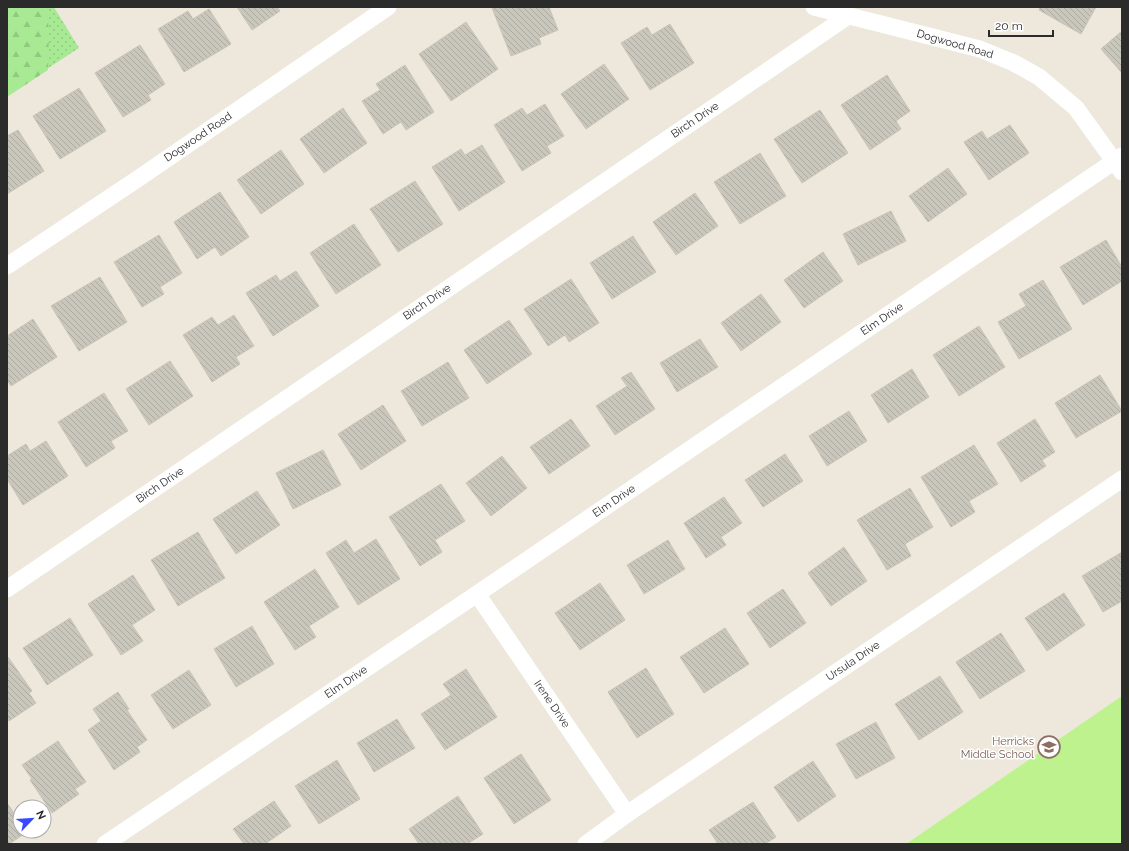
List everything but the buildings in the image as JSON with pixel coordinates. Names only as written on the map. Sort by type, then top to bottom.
[{"type":"street","name":"Dogwood Road","points":[[7,266],[139,178],[388,7]]},
{"type":"street","name":"Dogwood Road","points":[[814,7],[980,49],[1014,63],[1039,77],[1076,108],[1119,163]]},
{"type":"street","name":"Birch Drive","points":[[7,589],[848,16]]},
{"type":"street","name":"Elm Drive","points":[[105,844],[1119,163]]},
{"type":"street","name":"Ursula Drive","points":[[586,844],[627,814],[1122,479]]},
{"type":"street","name":"Irene Drive","points":[[478,594],[627,814]]},
{"type":"green space","points":[[7,7],[54,7],[79,48],[7,95]]},
{"type":"green space","points":[[7,7],[47,7],[49,33],[48,70],[7,97]]},
{"type":"green space","points":[[1122,696],[1122,844],[906,844]]},
{"type":"place","name":"Herricks Middle School","points":[[1049,747]]}]
